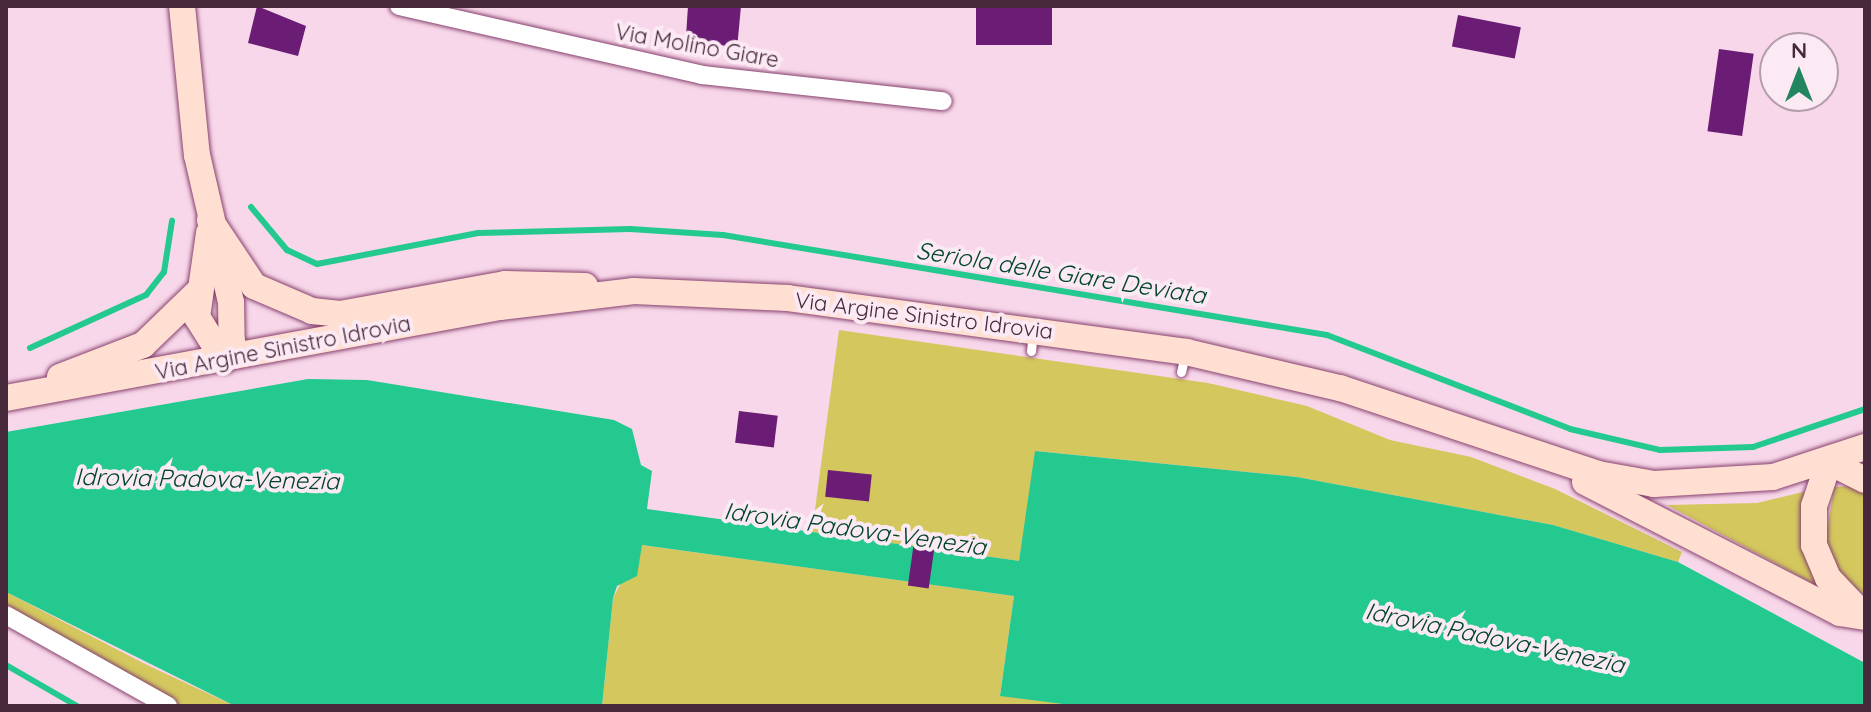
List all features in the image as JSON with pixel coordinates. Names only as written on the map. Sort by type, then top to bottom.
[{"type":"main road","points":[[182,6],[208,211],[231,302],[232,341],[224,360]]},
{"type":"main road","points":[[208,211],[200,290],[200,325],[224,360]]},
{"type":"main road","points":[[208,211],[254,286],[312,311],[340,314],[505,284],[551,281],[615,291]]},
{"type":"main road","points":[[6,392],[143,345],[200,290]]},
{"type":"main road","name":"Via Argine Sinistro Idrovia","points":[[6,398],[615,291],[788,298],[1340,388],[1654,484],[1743,482],[1829,462]]},
{"type":"main road","points":[[1500,439],[1840,613],[1864,616]]},
{"type":"main road","points":[[1864,616],[1828,578],[1814,545],[1814,506],[1829,462],[1865,447]]},
{"type":"main road","points":[[1829,462],[1865,480]]},
{"type":"street","name":"Via Molino Giare","points":[[399,6],[702,75],[943,101]]},
{"type":"street","points":[[6,615],[168,706]]},
{"type":"shaded area","points":[[839,330],[1208,383],[1307,406],[1390,440],[1471,457],[1555,489],[1682,552],[1678,562],[1553,525],[1297,477],[1036,451],[1019,561],[812,532]]},
{"type":"shaded area","points":[[1850,486],[1865,494],[1865,595],[1844,579],[1825,545],[1834,487]]},
{"type":"shaded area","points":[[1807,491],[1802,545],[1823,589],[1667,505],[1757,503]]},
{"type":"shaded area","points":[[641,545],[1014,596],[1000,695],[1078,706],[602,706],[613,598]]},
{"type":"shaded area","points":[[6,592],[145,664],[235,706],[178,706],[6,609]]},
{"type":"water","name":"Idrovia Padova-Venezia","points":[[308,379],[367,380],[614,420],[632,429],[641,465],[652,471],[647,509],[1019,561],[1035,451],[1297,477],[1553,525],[1678,562],[1865,663],[1865,706],[1078,706],[1000,696],[1014,596],[642,545],[637,576],[617,586],[613,598],[602,706],[235,706],[6,592],[6,432]]},
{"type":"building","points":[[257,6],[306,26],[298,56],[248,43]]},
{"type":"building","points":[[688,6],[741,6],[737,49],[686,36]]},
{"type":"building","points":[[976,6],[1052,6],[1052,45],[976,45]]},
{"type":"building","points":[[1458,15],[1521,27],[1515,59],[1452,46]]},
{"type":"building","points":[[1719,49],[1754,54],[1742,136],[1707,131]]},
{"type":"building","points":[[739,411],[778,416],[774,448],[735,443]]},
{"type":"building","points":[[828,470],[872,475],[869,501],[825,497]]},
{"type":"building","points":[[914,542],[935,545],[929,588],[908,586]]},
{"type":"waterway","name":"Seriola delle Giare Deviata","points":[[251,207],[287,250],[317,264],[478,233],[630,229],[723,235],[1327,335],[1570,429],[1660,450],[1753,447],[1865,409]]},
{"type":"waterway","name":"Seriola delle Giare Deviata","points":[[30,348],[146,295],[164,272],[172,221]]},
{"type":"waterway","points":[[6,665],[77,706]]}]
